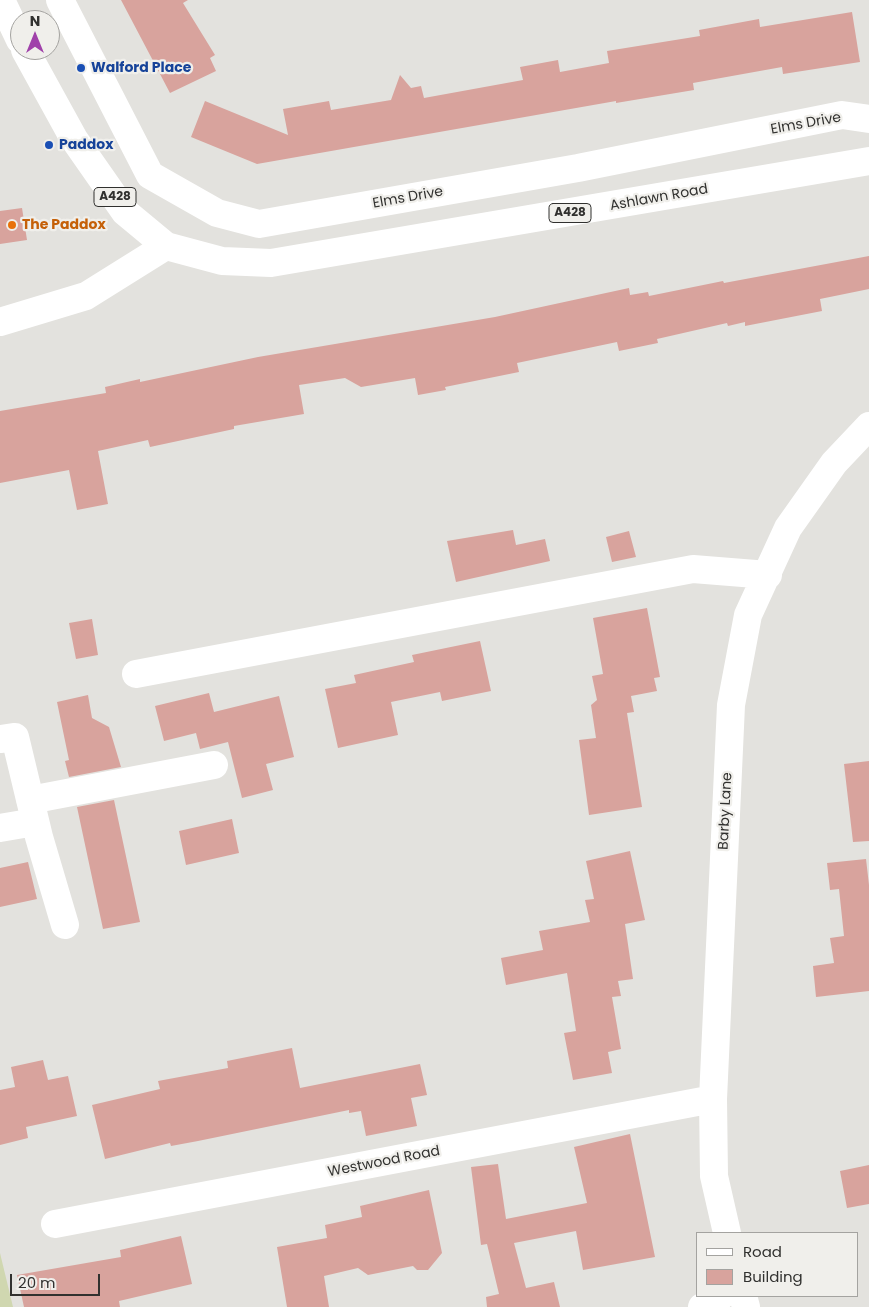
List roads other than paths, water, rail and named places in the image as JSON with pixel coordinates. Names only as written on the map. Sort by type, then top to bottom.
[{"type":"main road","name":"Elms Drive","points":[[60,0],[150,175],[217,213],[259,224],[578,168],[842,116],[869,118]]},
{"type":"main road","points":[[5,1],[10,14]]},
{"type":"main road","name":"A428","points":[[31,60],[74,138],[125,212],[166,246]]},
{"type":"main road","name":"Ashlawn Road","points":[[166,246],[222,260],[271,262],[869,161]]},
{"type":"main road","points":[[0,322],[86,296],[166,246]]},
{"type":"main road","name":"Barby Lane","points":[[726,1232],[714,1176],[713,1099],[731,705],[748,615],[788,528],[834,463],[869,426]]},
{"type":"main road","points":[[136,674],[693,569],[768,575]]},
{"type":"main road","points":[[0,739],[15,737],[35,819],[65,925]]},
{"type":"main road","points":[[0,828],[214,765]]},
{"type":"main road","name":"Westwood Road","points":[[55,1224],[713,1099]]},
{"type":"main road","points":[[702,1307],[719,1297]]},
{"type":"place","name":"Walford Place","points":[[81,68]]},
{"type":"place","name":"Paddox","points":[[49,145]]},
{"type":"place","name":"The Paddox","points":[[12,225]]}]
